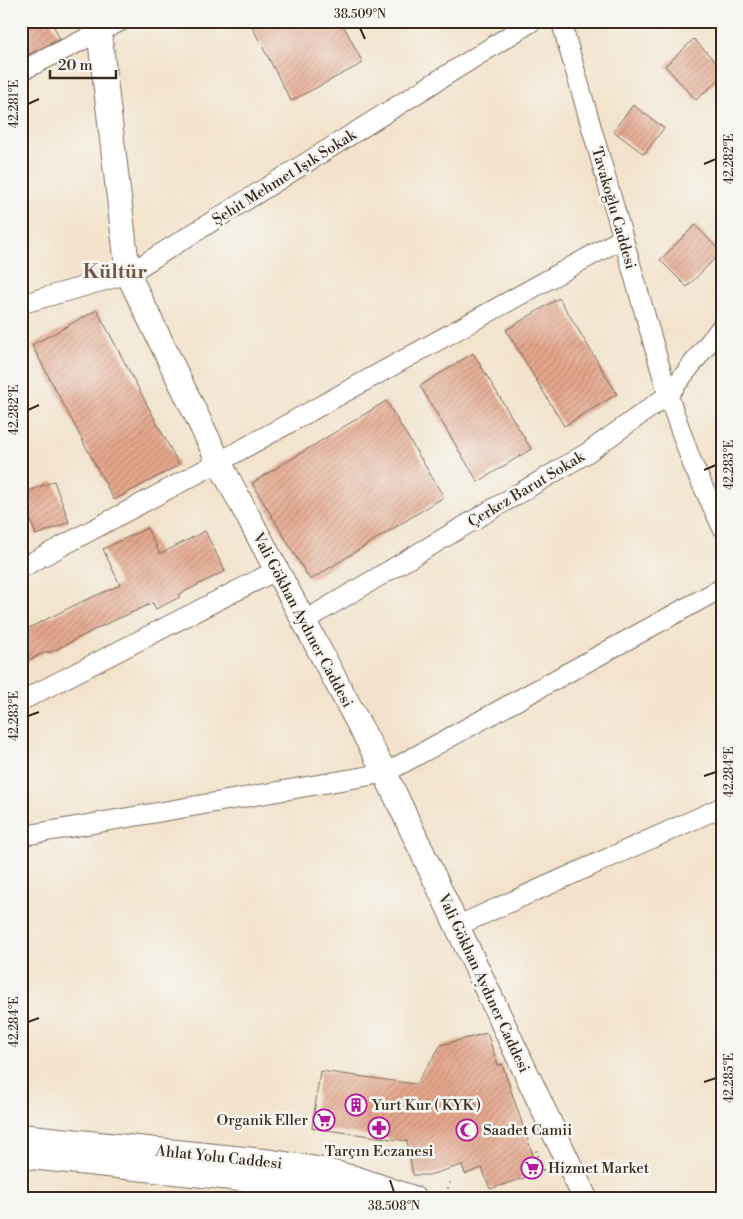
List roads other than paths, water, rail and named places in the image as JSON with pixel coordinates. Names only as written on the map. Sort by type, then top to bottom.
[{"type":"street","points":[[21,71],[98,27],[121,21]]},
{"type":"street","name":"Şehit Mehmet Işık Sokak","points":[[21,304],[128,274],[534,21]]},
{"type":"street","name":"Tavakoğlu Caddesi","points":[[561,21],[668,395],[692,462],[722,527]]},
{"type":"street","name":"Vali Gökhan Aydıner Caddesi","points":[[98,27],[128,274],[219,462],[385,773],[585,1198]]},
{"type":"street","points":[[21,568],[219,462],[623,238]]},
{"type":"street","name":"Çerkez Barut Sokak","points":[[304,621],[587,453],[668,395],[722,326]]},
{"type":"street","points":[[21,701],[277,570]]},
{"type":"street","points":[[21,836],[385,773],[722,588]]},
{"type":"street","points":[[457,926],[722,807]]},
{"type":"street","name":"Ahlat Yolu Caddesi","points":[[21,1136],[310,1167],[358,1179],[413,1198]]},
{"type":"street","name":"Ahlat Yolu Caddesi","points":[[21,1156],[318,1187],[358,1198]]},
{"type":"place","name":"Yurt Kur ( KYK )","points":[[356,1105]]},
{"type":"place","name":"Organik Eller","points":[[324,1120]]},
{"type":"place","name":"Tarçın Eczanesi","points":[[379,1128]]},
{"type":"place","name":"Saadet Camii","points":[[467,1130]]},
{"type":"place","name":"Hizmet Market","points":[[532,1168]]},
{"type":"district","name":"Kültür","points":[[115,271]]}]
